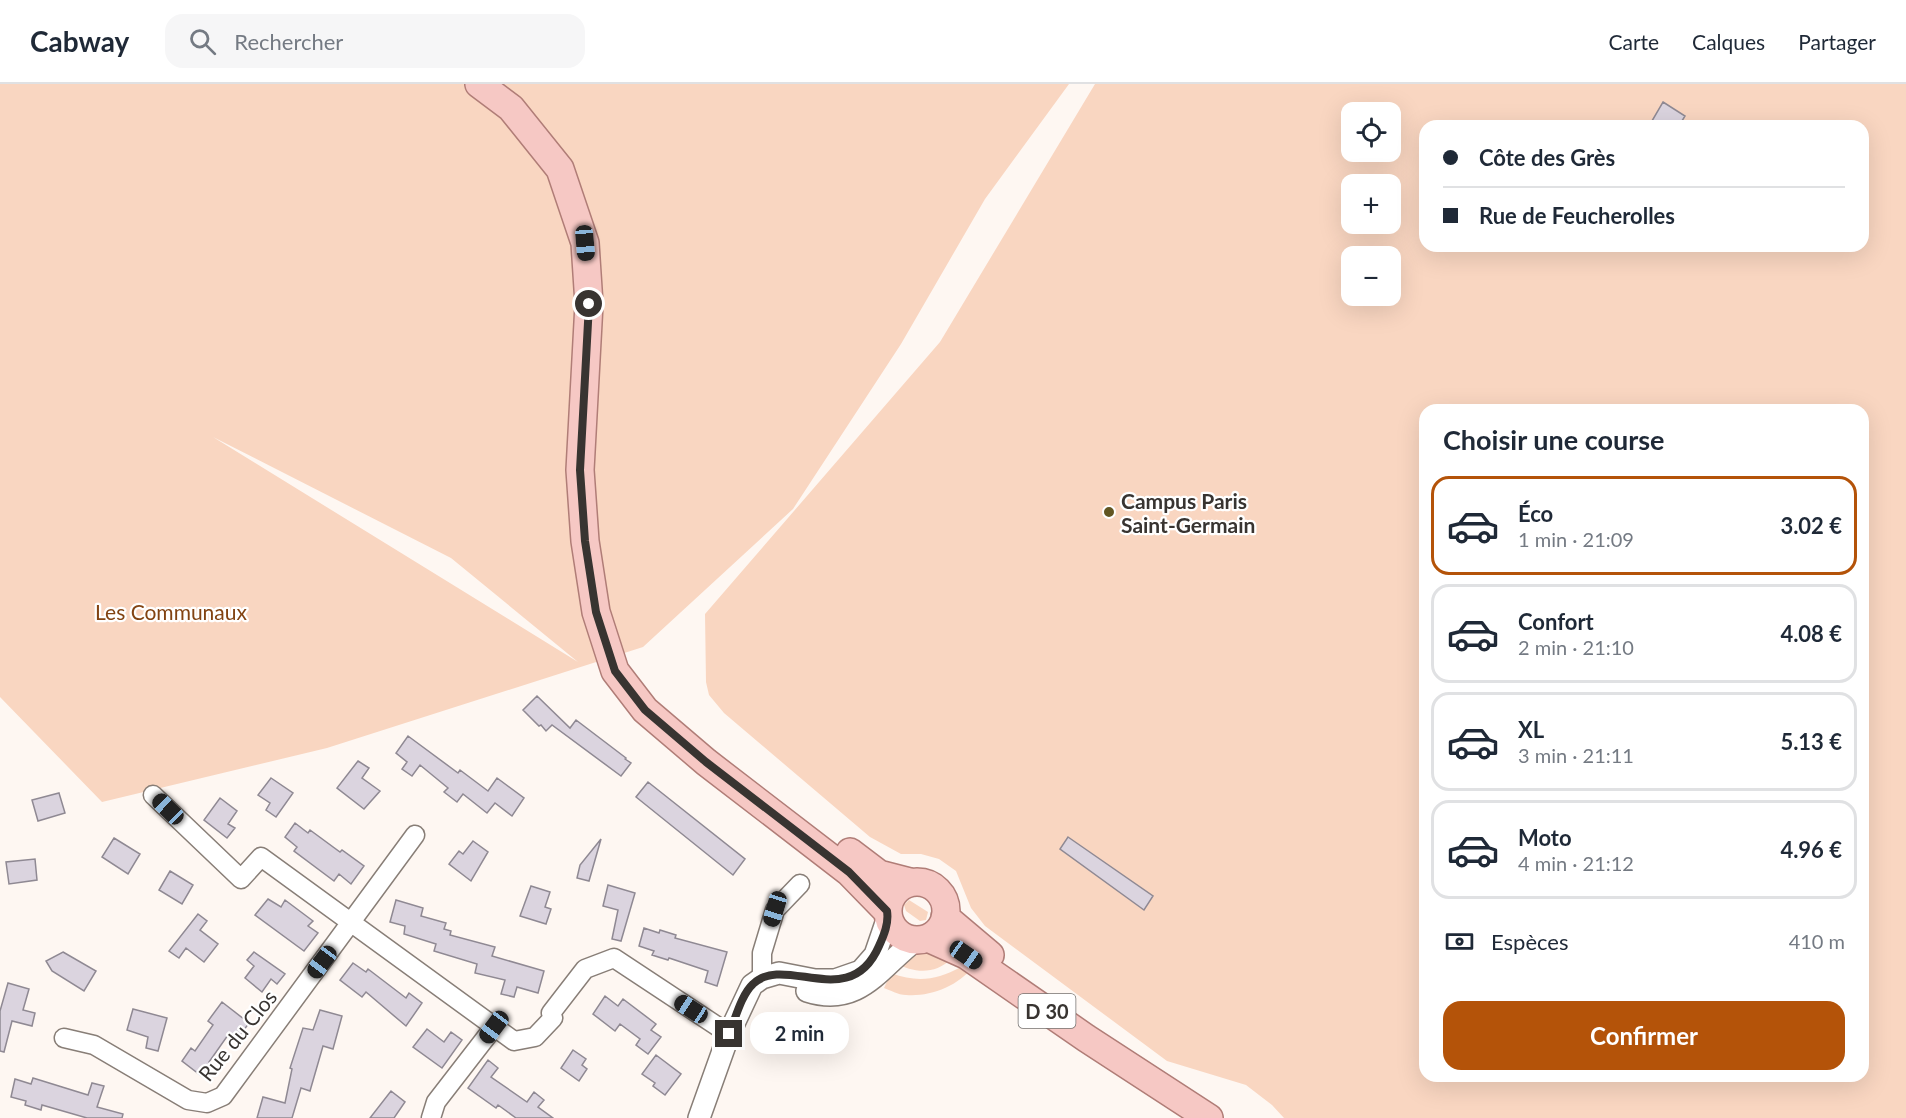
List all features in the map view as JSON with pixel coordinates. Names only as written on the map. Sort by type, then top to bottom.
[{"type":"main road","points":[[478,84],[511,108],[532,131],[560,169],[585,243],[589,304],[580,470],[585,541],[596,612],[615,671],[645,710],[706,762],[849,872],[888,914],[893,929],[900,935],[922,939],[936,933],[945,917],[946,907],[937,890],[920,881],[910,882],[879,874],[733,762],[670,718],[644,695],[618,657],[596,612]]},
{"type":"main road","points":[[888,914],[894,892],[910,882]]},
{"type":"main road","name":"D 30","points":[[945,917],[975,944],[1165,1088]]},
{"type":"main road","name":"D 30","points":[[922,939],[966,955],[1086,1038],[1209,1118]]},
{"type":"street","points":[[153,795],[241,879],[261,857],[514,1041],[535,1037],[553,1018],[551,1013],[585,969],[614,958],[729,1034]]},
{"type":"street","name":"Rue du Clos","points":[[64,1038],[94,1045],[188,1100],[207,1103],[223,1096],[415,835]]},
{"type":"street","points":[[764,978],[762,953],[775,909],[800,884]]},
{"type":"street","points":[[699,1118],[729,1034],[752,985],[779,973],[815,980],[835,980],[861,971],[875,955],[888,914]]},
{"type":"street","points":[[764,978],[816,994],[839,995],[860,989],[878,976],[888,964],[922,939]]},
{"type":"street","points":[[431,1118],[436,1102],[494,1027]]},
{"type":"green space","name":"Les Communaux","points":[[0,84],[1069,84],[985,199],[901,344],[793,509],[643,647],[327,748],[102,802],[0,697]],"holes":[[[213,437],[451,558],[578,662]]]},
{"type":"green space","name":"Campus Paris Saint-Germain","points":[[1095,84],[1906,84],[1906,1118],[1284,1118],[1272,1105],[1246,1085],[1167,1061],[985,926],[971,908],[956,871],[939,859],[921,854],[901,854],[870,837],[724,713],[709,695],[706,682],[705,614],[940,342]]},
{"type":"green space","points":[[909,900],[928,912],[926,920],[920,921],[906,911],[904,905]]},
{"type":"green space","points":[[921,947],[951,959],[938,968],[924,971],[895,963]]},
{"type":"green space","points":[[961,967],[973,967],[960,980],[934,992],[903,995],[884,988],[891,973],[910,978],[927,979]]},
{"type":"building","points":[[1663,102],[1685,116],[1683,120],[1652,120]]},
{"type":"building","points":[[537,696],[570,728],[576,720],[626,758],[631,763],[621,776],[552,725],[546,731],[541,725],[539,726],[523,710]]},
{"type":"building","points":[[408,736],[458,773],[460,770],[488,791],[497,778],[524,798],[512,816],[495,803],[487,813],[463,794],[457,802],[444,792],[448,788],[420,765],[412,776],[402,769],[407,762],[396,753]]},
{"type":"building","points":[[358,761],[369,768],[362,778],[380,791],[364,809],[337,788]]},
{"type":"building","points":[[271,778],[293,793],[276,817],[266,810],[270,803],[258,795]]},
{"type":"building","points":[[648,782],[745,859],[733,875],[636,797]]},
{"type":"building","points":[[59,793],[65,813],[38,821],[32,800]]},
{"type":"building","points":[[220,798],[237,811],[228,824],[235,828],[227,838],[204,820]]},
{"type":"building","points":[[295,823],[308,833],[310,830],[364,866],[351,884],[339,874],[334,881],[294,851],[297,847],[285,837]]},
{"type":"building","points":[[1068,837],[1153,896],[1144,910],[1060,849]]},
{"type":"building","points":[[114,838],[140,854],[128,874],[102,857]]},
{"type":"building","points":[[601,839],[589,881],[577,878],[580,865]]},
{"type":"building","points":[[473,841],[488,852],[471,881],[449,864],[459,851],[463,854]]},
{"type":"building","points":[[35,859],[37,880],[9,884],[6,862]]},
{"type":"building","points":[[170,871],[193,885],[182,904],[159,890]]},
{"type":"building","points":[[608,885],[635,893],[621,941],[612,939],[618,910],[603,906]]},
{"type":"building","points":[[531,886],[550,892],[545,907],[551,909],[546,924],[520,916]]},
{"type":"building","points":[[268,899],[281,907],[285,900],[313,921],[308,926],[318,933],[304,951],[255,915]]},
{"type":"building","points":[[396,900],[423,908],[421,916],[446,923],[444,929],[451,931],[450,935],[495,947],[492,956],[544,971],[538,993],[517,987],[514,997],[501,994],[505,980],[475,973],[477,964],[434,951],[436,944],[404,934],[405,926],[390,922]]},
{"type":"building","points":[[198,914],[207,921],[200,930],[218,944],[204,962],[186,948],[179,958],[169,951]]},
{"type":"building","points":[[644,928],[659,933],[660,930],[676,935],[675,938],[727,952],[717,986],[705,982],[708,971],[652,955],[654,951],[639,946]]},
{"type":"building","points":[[63,952],[96,971],[84,991],[52,971],[46,961]]},
{"type":"building","points":[[254,952],[285,974],[277,984],[271,979],[262,992],[245,978],[254,966],[247,960]]},
{"type":"building","points":[[353,963],[366,972],[368,969],[406,998],[409,993],[422,1003],[406,1026],[366,992],[362,997],[340,980]]},
{"type":"building","points":[[8,983],[29,989],[23,1010],[35,1013],[32,1026],[12,1021],[4,1052],[0,1051],[0,1011]]},
{"type":"building","points":[[605,996],[618,1006],[623,999],[656,1024],[651,1030],[661,1037],[648,1054],[636,1045],[640,1039],[620,1024],[615,1031],[593,1014]]},
{"type":"building","points":[[222,1002],[249,1023],[236,1041],[228,1035],[209,1062],[214,1065],[204,1078],[182,1061],[191,1048],[195,1051],[213,1025],[208,1021]]},
{"type":"building","points":[[133,1009],[167,1018],[158,1051],[146,1048],[148,1037],[127,1030]]},
{"type":"building","points":[[320,1010],[342,1016],[333,1049],[323,1046],[310,1091],[301,1088],[292,1118],[257,1118],[263,1097],[285,1103],[292,1069],[290,1068],[303,1028],[313,1030]]},
{"type":"building","points":[[427,1029],[444,1042],[451,1032],[462,1040],[442,1068],[413,1047]]},
{"type":"building","points":[[573,1050],[586,1059],[582,1065],[587,1069],[579,1081],[561,1068]]},
{"type":"building","points":[[656,1055],[681,1074],[665,1095],[653,1086],[655,1083],[642,1074]]},
{"type":"building","points":[[488,1060],[498,1068],[491,1077],[527,1102],[534,1092],[544,1100],[538,1107],[553,1118],[516,1118],[498,1105],[496,1108],[468,1088]]},
{"type":"building","points":[[33,1078],[88,1095],[92,1083],[104,1086],[97,1107],[123,1114],[122,1118],[87,1118],[42,1105],[41,1110],[25,1105],[26,1101],[11,1097],[15,1079],[31,1084]]},
{"type":"building","points":[[391,1091],[405,1102],[394,1118],[370,1118]]},
{"type":"place","name":"Campus Paris Saint-Germain","points":[[1109,512]]},
{"type":"route","points":[[589,304],[580,470],[585,541],[596,612],[615,671],[645,710],[706,762],[849,872],[877,898],[887,911],[888,917],[883,937],[875,955],[861,971],[835,980],[815,980],[779,973],[762,978],[752,985],[729,1034]]}]
